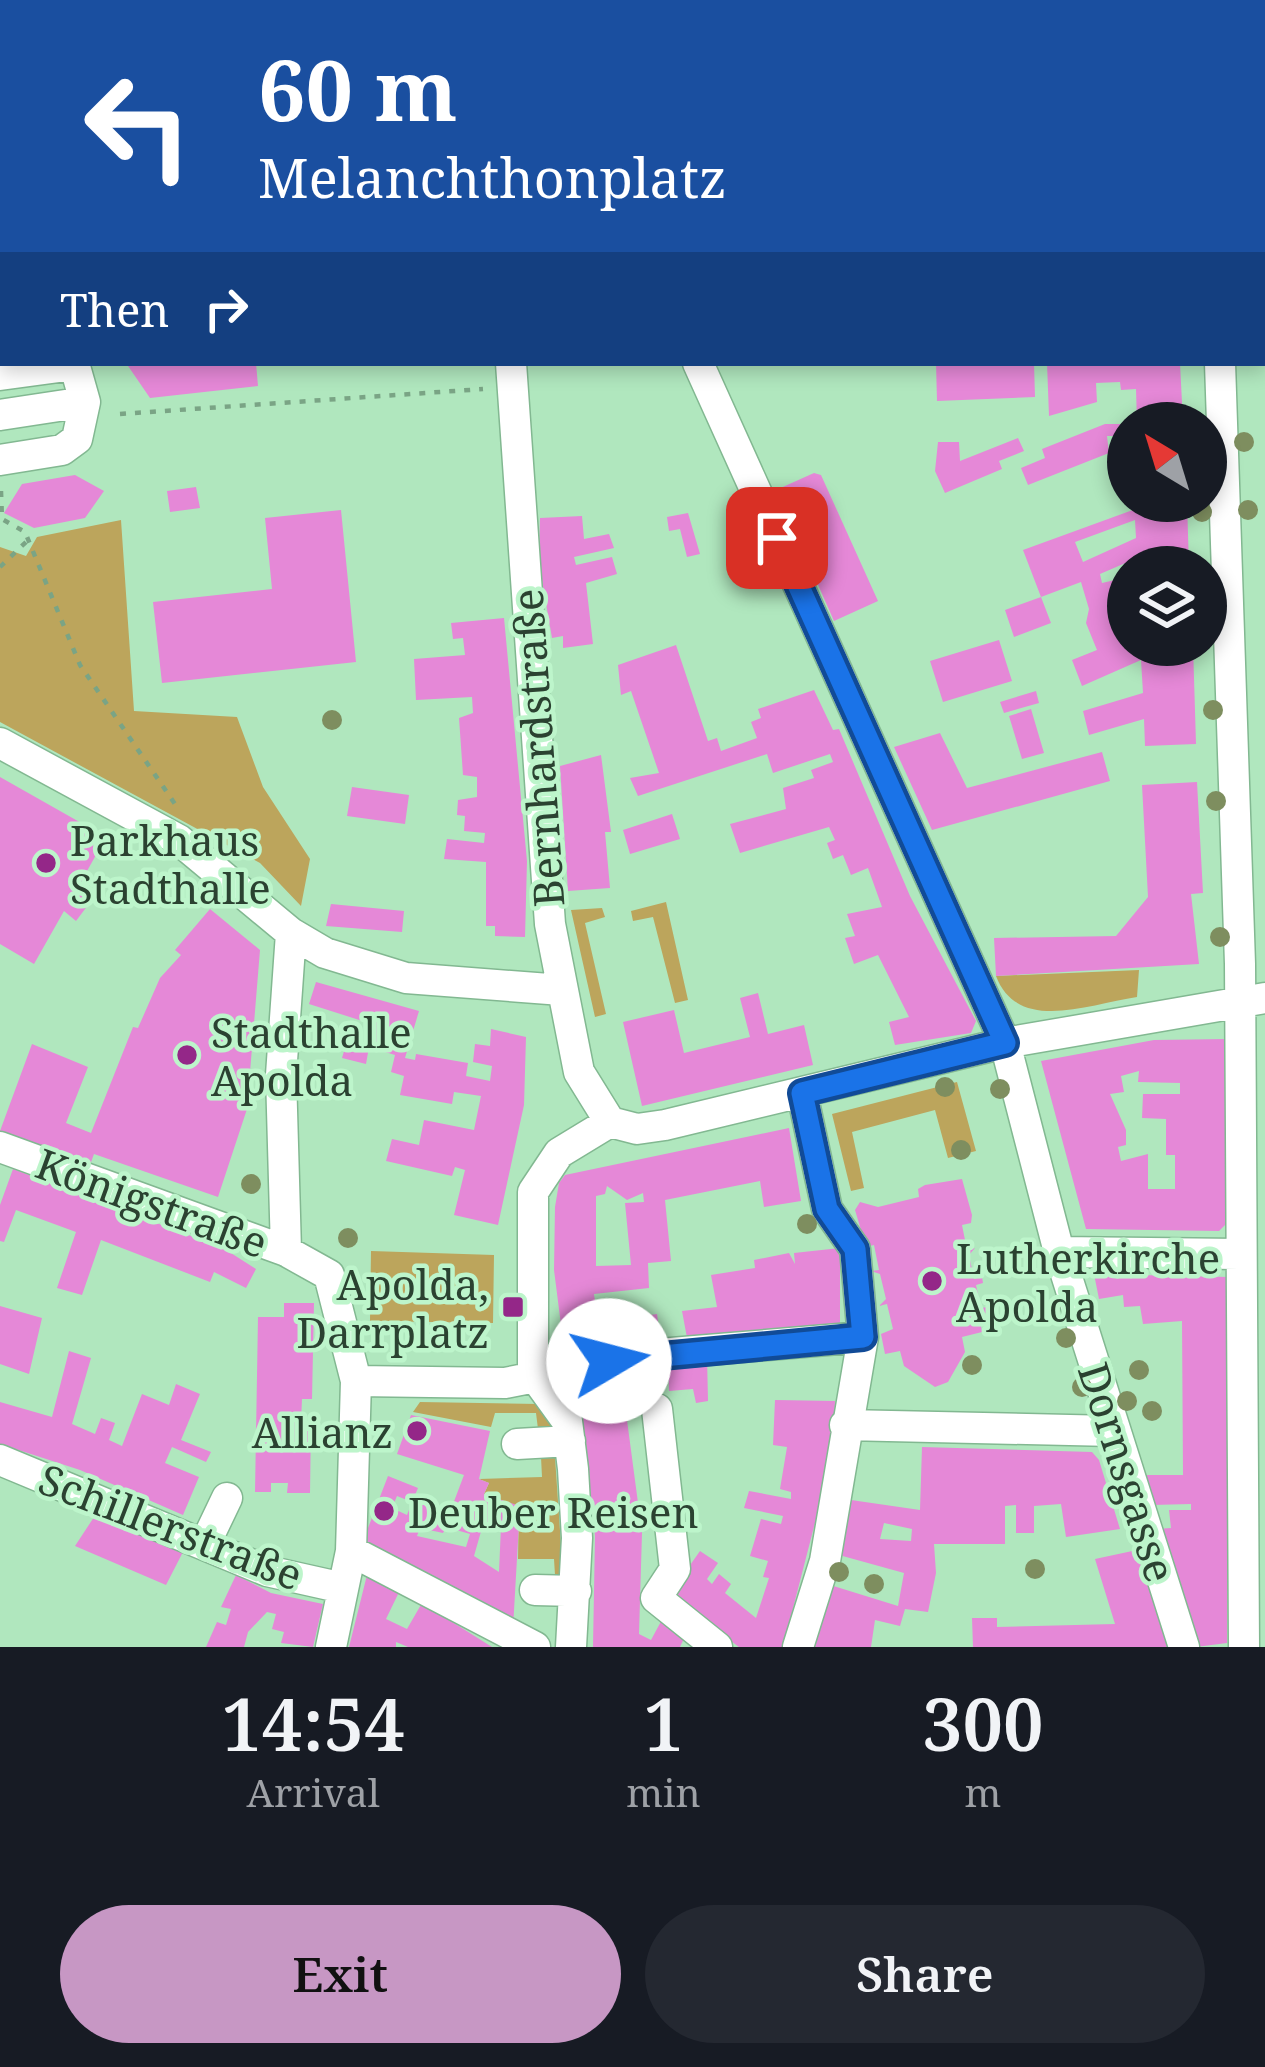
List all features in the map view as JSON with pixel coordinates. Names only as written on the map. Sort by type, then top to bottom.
[{"type":"street","points":[[0,375],[61,366]]},
{"type":"street","points":[[0,460],[62,450],[84,425],[85,402],[75,366]]},
{"type":"street","name":"Dornsgasse","points":[[699,366],[1005,1043],[1059,1252],[1184,1647]]},
{"type":"street","points":[[1220,366],[1252,1000],[1239,1254],[1252,1387],[1244,1647]]},
{"type":"street","name":"Bernhardstraße","points":[[512,375],[550,924],[579,1072],[610,1122]]},
{"type":"street","points":[[0,415],[85,402]]},
{"type":"street","points":[[0,743],[179,840],[291,933],[326,953],[406,977],[562,989]]},
{"type":"street","points":[[291,933],[281,1075],[295,1256],[329,1275],[356,1381],[351,1551],[332,1647]]},
{"type":"street","points":[[571,1647],[576,1591],[567,1421],[533,1374],[536,1182],[560,1153],[610,1122],[637,1129],[665,1125],[1005,1043],[1252,1000]]},
{"type":"street","points":[[798,1647],[825,1561],[863,1337],[855,1249],[827,1209],[802,1093]]},
{"type":"street","name":"Königstraße","points":[[0,1147],[295,1256]]},
{"type":"street","points":[[1059,1252],[1239,1254]]},
{"type":"street","points":[[356,1381],[506,1383],[647,1355],[863,1337]]},
{"type":"street","points":[[657,1409],[675,1569],[656,1598],[717,1647]]},
{"type":"street","points":[[845,1425],[1113,1431]]},
{"type":"street","points":[[517,1444],[571,1455]]},
{"type":"street","name":"Schillerstraße","points":[[4,1471],[267,1571],[344,1588]]},
{"type":"street","points":[[205,1544],[227,1498]]},
{"type":"street","points":[[351,1551],[535,1647]]},
{"type":"street","points":[[536,1590],[576,1591]]},
{"type":"path","points":[[121,414],[512,375]]},
{"type":"path","points":[[0,480],[1,519],[28,539],[80,665],[188,823],[179,840]]},
{"type":"path","points":[[0,567],[28,539]]},
{"type":"shaded area","points":[[121,520],[134,711],[237,717],[263,787],[310,859],[301,906],[260,863],[0,722],[0,547],[26,556],[37,537]]},
{"type":"shaded area","points":[[666,902],[688,1000],[675,1003],[653,917],[633,921],[631,911]]},
{"type":"shaded area","points":[[602,908],[605,917],[585,923],[606,1014],[595,1017],[571,910]]},
{"type":"shaded area","points":[[1139,970],[1137,997],[1057,1011],[1021,1005],[1006,994],[996,976]]},
{"type":"shaded area","points":[[957,1082],[976,1151],[948,1158],[935,1110],[852,1132],[864,1188],[851,1191],[832,1114]]},
{"type":"shaded area","points":[[371,1251],[494,1255],[493,1323],[370,1321]]},
{"type":"shaded area","points":[[420,1402],[539,1404],[549,1411],[551,1428],[538,1429],[536,1413],[495,1413],[491,1427],[413,1412]]},
{"type":"shaded area","points":[[541,1457],[555,1457],[563,1575],[555,1575],[554,1559],[518,1559],[519,1507],[484,1494],[489,1483],[479,1479],[542,1477]]},
{"type":"building","points":[[128,366],[256,366],[258,386],[150,398]]},
{"type":"building","points":[[936,366],[1034,366],[1035,397],[937,401]]},
{"type":"building","points":[[1047,366],[1180,366],[1182,402],[1136,402],[1136,389],[1121,390],[1120,382],[1096,383],[1097,402],[1049,416]]},
{"type":"building","points":[[1107,424],[1107,454],[1028,485],[1021,468],[1045,458],[1042,449]]},
{"type":"building","points":[[1018,438],[1024,451],[999,461],[1002,469],[945,493],[935,471],[938,442],[959,442],[960,461]]},
{"type":"building","points":[[814,473],[821,475],[878,601],[834,621],[776,490]]},
{"type":"building","points":[[75,475],[104,491],[85,518],[34,528],[4,513],[22,484]]},
{"type":"building","points":[[196,487],[200,508],[170,512],[167,491]]},
{"type":"building","points":[[341,510],[356,662],[162,683],[153,602],[272,589],[265,518]]},
{"type":"building","points":[[688,513],[700,554],[687,557],[680,529],[669,531],[667,517]]},
{"type":"building","points":[[582,516],[584,539],[609,534],[614,548],[574,557],[576,565],[612,557],[617,574],[586,583],[593,644],[563,648],[563,636],[552,638],[539,563],[540,518]]},
{"type":"building","points":[[1107,519],[1130,522],[1075,542],[1083,562],[1107,551],[1107,571],[1100,574],[1102,583],[1107,582],[1107,666],[1127,666],[1082,686],[1072,660],[1097,650],[1086,623],[1089,609],[1081,582],[1041,597],[1023,550]]},
{"type":"building","points":[[1135,522],[1188,522],[1188,546],[1118,546],[1136,538]]},
{"type":"building","points":[[1041,597],[1051,623],[1014,637],[1005,610]]},
{"type":"building","points":[[504,618],[527,861],[525,937],[495,936],[495,926],[486,926],[486,862],[444,859],[447,839],[484,843],[485,833],[464,831],[465,816],[457,815],[458,800],[477,797],[477,777],[463,775],[459,718],[473,713],[472,697],[416,700],[414,659],[465,655],[463,638],[453,639],[451,623]]},
{"type":"building","points":[[999,640],[1012,681],[943,702],[930,661]]},
{"type":"building","points":[[676,645],[708,741],[717,738],[721,751],[757,738],[751,722],[761,718],[758,709],[814,690],[833,730],[839,729],[910,896],[976,1021],[971,1033],[895,1045],[889,1022],[909,1017],[878,955],[854,964],[845,938],[855,936],[847,914],[882,907],[868,868],[851,875],[843,855],[833,859],[827,843],[835,840],[829,827],[740,853],[730,824],[786,809],[783,788],[814,778],[811,770],[833,762],[830,754],[773,773],[767,754],[638,796],[630,778],[659,773],[631,691],[621,695],[618,665]]},
{"type":"building","points":[[1141,666],[1194,666],[1196,744],[1145,746],[1144,719],[1089,735],[1083,711],[1143,693]]},
{"type":"building","points":[[1036,691],[1039,703],[1004,713],[1000,702]]},
{"type":"building","points":[[1031,709],[1044,753],[1022,759],[1009,716]]},
{"type":"building","points":[[940,733],[967,788],[1102,752],[1110,781],[932,830],[894,747]]},
{"type":"building","points":[[601,755],[611,832],[605,832],[610,888],[568,891],[560,766]]},
{"type":"building","name":"Parkhaus Stadthalle","points":[[0,777],[106,837],[77,889],[91,901],[76,921],[64,911],[34,964],[0,944]]},
{"type":"building","points":[[1197,782],[1203,893],[1191,894],[1199,964],[996,976],[994,938],[1116,936],[1148,897],[1142,785]]},
{"type":"building","points":[[352,787],[409,795],[405,824],[347,816]]},
{"type":"building","points":[[672,814],[680,839],[630,854],[623,830]]},
{"type":"building","points":[[331,904],[404,911],[402,932],[326,926]]},
{"type":"building","name":"Stadthalle Apolda","points":[[210,909],[260,950],[247,1109],[218,1197],[94,1154],[90,1165],[0,1131],[32,1044],[88,1067],[66,1123],[91,1133],[133,1027],[138,1028],[160,978],[181,955],[175,950]]},
{"type":"building","points":[[316,982],[419,1011],[405,1058],[415,1060],[416,1054],[468,1063],[466,1076],[490,1081],[492,1066],[473,1062],[475,1044],[490,1046],[491,1029],[526,1037],[524,1105],[498,1225],[454,1215],[465,1170],[455,1167],[452,1176],[386,1161],[392,1139],[419,1145],[424,1120],[474,1130],[481,1096],[454,1092],[452,1104],[400,1095],[404,1076],[391,1072],[395,1055],[369,1047],[375,1025],[309,1004]]},
{"type":"building","points":[[758,993],[768,1034],[804,1025],[813,1065],[642,1106],[623,1022],[674,1010],[684,1053],[750,1037],[740,998]]},
{"type":"building","points":[[1228,1039],[1228,1222],[1219,1231],[1086,1229],[1041,1061],[1154,1040]],"holes":[[[1139,1071],[1138,1082],[1180,1083],[1180,1094],[1143,1094],[1142,1118],[1166,1119],[1166,1155],[1175,1155],[1175,1189],[1148,1189],[1148,1154],[1121,1161],[1118,1147],[1126,1145],[1126,1130],[1110,1094],[1124,1092],[1121,1076]]]},
{"type":"building","points":[[347,1041],[369,1047],[366,1064],[342,1058]]},
{"type":"building","points":[[789,1128],[801,1201],[764,1207],[760,1181],[665,1200],[671,1261],[648,1263],[649,1288],[594,1294],[598,1323],[657,1314],[661,1345],[627,1350],[625,1335],[592,1340],[594,1352],[565,1356],[554,1270],[555,1207],[565,1175]],"holes":[[[607,1186],[627,1200],[643,1193],[644,1202],[625,1203],[631,1265],[596,1266],[596,1196],[605,1194]]]},
{"type":"building","points":[[13,1169],[223,1248],[256,1269],[246,1288],[214,1272],[210,1282],[101,1240],[82,1295],[57,1288],[76,1232],[16,1210],[4,1242],[0,1241],[0,1205]]},
{"type":"building","name":"Lutherkirche Apolda","points":[[962,1179],[972,1215],[971,1223],[962,1225],[967,1250],[975,1248],[969,1255],[974,1279],[982,1277],[983,1283],[976,1285],[981,1308],[988,1307],[990,1312],[979,1315],[982,1332],[962,1337],[965,1352],[948,1382],[935,1387],[904,1366],[900,1351],[885,1354],[881,1334],[893,1329],[887,1304],[879,1306],[886,1299],[880,1274],[871,1271],[879,1270],[874,1245],[866,1247],[855,1210],[860,1202],[878,1207],[919,1197],[918,1189],[925,1185]]},
{"type":"building","points":[[840,1248],[840,1324],[688,1343],[682,1311],[717,1307],[711,1275],[755,1268],[754,1260],[789,1253],[795,1264],[794,1253]]},
{"type":"building","points":[[1094,1274],[1228,1277],[1227,1643],[1196,1647],[1156,1529],[1171,1528],[1169,1510],[1191,1510],[1191,1504],[1152,1505],[1143,1475],[1183,1475],[1182,1321],[1143,1324],[1140,1306],[1124,1307],[1123,1295],[1099,1299]]},
{"type":"building","points":[[284,1303],[314,1303],[312,1399],[302,1399],[301,1421],[311,1421],[310,1493],[287,1493],[288,1483],[271,1483],[271,1492],[255,1492],[258,1317],[284,1317]]},
{"type":"building","points":[[0,1306],[42,1318],[29,1374],[0,1364]]},
{"type":"building","points":[[69,1351],[91,1358],[72,1424],[95,1434],[101,1418],[115,1423],[109,1440],[122,1446],[142,1394],[169,1405],[176,1384],[200,1394],[181,1440],[211,1452],[206,1462],[172,1447],[165,1463],[199,1477],[183,1515],[80,1470],[0,1444],[0,1402],[52,1417]]},
{"type":"building","points":[[707,1356],[708,1401],[696,1403],[693,1389],[669,1391],[668,1361]]},
{"type":"building","points":[[623,1390],[642,1533],[639,1634],[651,1640],[665,1614],[688,1630],[680,1647],[593,1647],[595,1536],[580,1396]]},
{"type":"building","points":[[775,1400],[835,1401],[833,1453],[783,1647],[739,1647],[669,1595],[700,1551],[718,1563],[707,1579],[712,1584],[719,1574],[731,1584],[725,1593],[756,1618],[769,1578],[763,1577],[768,1561],[750,1556],[761,1519],[781,1524],[783,1516],[744,1508],[749,1491],[791,1499],[791,1492],[780,1489],[787,1447],[773,1445]]},
{"type":"building","points":[[411,1415],[490,1431],[479,1479],[489,1483],[484,1494],[520,1506],[513,1628],[363,1541],[388,1476],[418,1488],[412,1502],[450,1512],[464,1475],[397,1454]],"holes":[[[397,1496],[412,1502],[407,1515],[392,1508]],[[484,1521],[501,1526],[499,1572],[474,1556]],[[446,1527],[470,1534],[466,1547],[417,1536],[420,1528],[443,1533]]]},
{"type":"building","points":[[922,1447],[1092,1452],[1099,1460],[1120,1529],[1066,1537],[1061,1504],[1034,1506],[1034,1533],[1016,1533],[1016,1505],[1005,1506],[1005,1544],[934,1544],[936,1573],[928,1612],[905,1609],[900,1626],[875,1620],[871,1647],[811,1647],[827,1584],[898,1606],[904,1573],[839,1555],[851,1500],[920,1510]],"holes":[[[884,1523],[912,1529],[911,1541],[880,1539]]]},
{"type":"building","points":[[96,1514],[184,1550],[166,1585],[75,1546]]},
{"type":"building","points":[[1137,1550],[1175,1647],[973,1647],[972,1618],[997,1618],[997,1627],[1115,1624],[1095,1559]]},
{"type":"building","points":[[368,1571],[401,1588],[386,1619],[407,1629],[422,1603],[492,1647],[408,1647],[396,1642],[396,1647],[349,1647]]},
{"type":"building","points":[[236,1575],[271,1593],[323,1604],[313,1647],[281,1643],[284,1632],[272,1629],[276,1614],[267,1612],[248,1632],[244,1647],[206,1647],[217,1622],[226,1625],[231,1609],[221,1607]]},
{"type":"place","name":"Parkhaus Stadthalle","points":[[46,863]]},
{"type":"place","name":"Stadthalle Apolda","points":[[187,1055]]},
{"type":"place","name":"Lutherkirche Apolda","points":[[932,1281]]},
{"type":"place","name":"Apolda, Darrplatz","points":[[513,1307]]},
{"type":"place","name":"Allianz","points":[[417,1431]]},
{"type":"place","name":"Deuber Reisen","points":[[384,1511]]},
{"type":"route","points":[[609,1361],[728,1346],[804,1345],[863,1337],[855,1249],[827,1209],[802,1093],[1005,1043],[777,538]]}]
